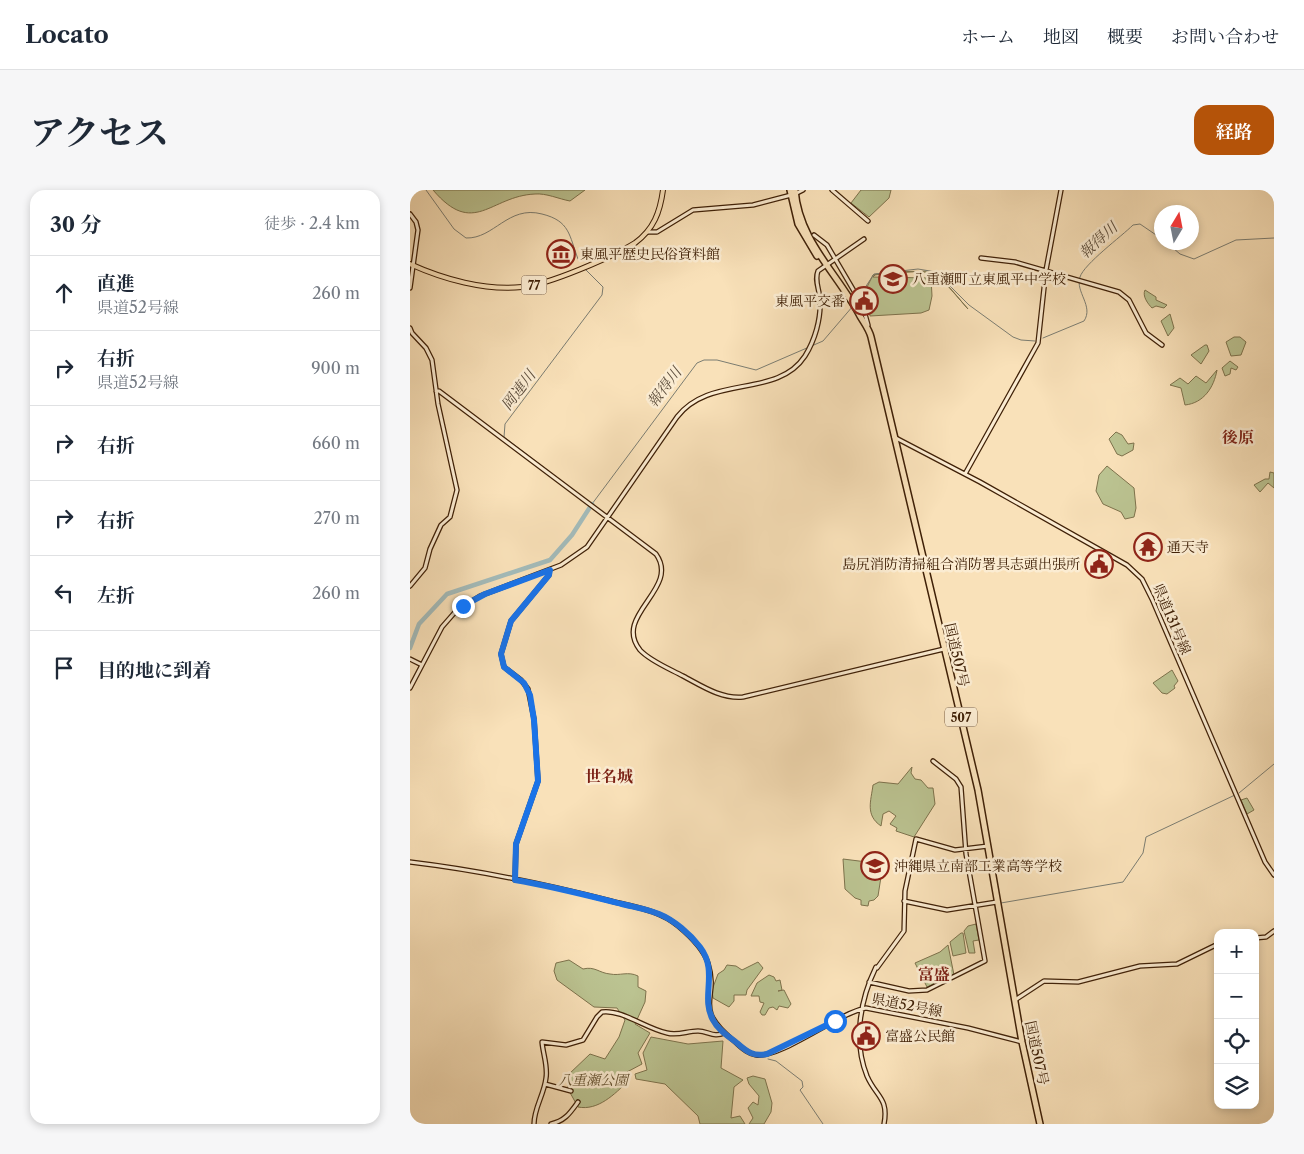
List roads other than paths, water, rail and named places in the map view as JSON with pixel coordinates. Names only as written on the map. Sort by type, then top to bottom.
[{"type":"highway","name":"国道507号","points":[[793,192],[800,229],[813,252],[825,264],[853,302],[869,331],[978,790],[1022,1042],[1040,1124]]},
{"type":"main road","name":"77","points":[[411,264],[445,277],[502,288],[523,287],[544,282],[636,243],[648,232],[654,223],[663,190]]},
{"type":"street","points":[[648,232],[655,233],[693,210],[753,205],[803,190]]},
{"type":"street","points":[[832,190],[868,221]]},
{"type":"street","points":[[965,474],[1036,347],[1040,334],[1046,270],[1061,190]]},
{"type":"street","points":[[410,214],[416,222],[418,230],[411,264],[410,288]]},
{"type":"street","points":[[654,223],[660,230]]},
{"type":"street","points":[[814,235],[825,242],[854,291]]},
{"type":"street","points":[[410,688],[442,627],[459,608],[485,594],[550,570],[583,551],[608,519],[677,417],[689,404],[713,392],[776,378],[793,368],[803,358],[816,329],[820,300],[816,276],[825,264],[864,238]]},
{"type":"street","points":[[981,258],[1015,262],[1123,294],[1133,305],[1142,328],[1162,345]]},
{"type":"street","points":[[863,307],[869,331]]},
{"type":"street","points":[[410,328],[412,333],[426,348],[432,360],[436,391],[457,490],[450,517],[442,526],[430,548],[425,568],[410,586]]},
{"type":"street","points":[[436,391],[439,390],[608,519],[649,547],[660,559],[662,567],[660,582],[636,619],[634,634],[639,647],[645,654],[667,667],[721,695],[743,697],[944,649]]},
{"type":"street","name":"県道131号線","points":[[894,437],[965,474],[1127,565],[1142,579],[1263,858],[1274,875]]},
{"type":"street","points":[[515,880],[516,844],[538,781],[534,720],[530,695],[524,683],[504,667],[501,654],[511,621],[549,575],[550,570]]},
{"type":"street","points":[[410,659],[422,665]]},
{"type":"street","points":[[868,982],[909,991],[927,990],[984,963],[966,850],[962,787],[956,779],[933,761]]},
{"type":"street","points":[[884,1124],[887,1112],[884,1102],[869,1080],[861,1059],[859,1038],[868,982],[904,931],[906,922],[904,901],[916,839],[945,848],[966,850],[988,846]]},
{"type":"street","name":"県道52号線","points":[[410,862],[515,880],[592,896],[659,914],[672,921],[696,943],[705,955],[710,973],[708,1009],[714,1022],[724,1033],[749,1053],[764,1055],[863,1008],[877,1009],[1022,1042]]},
{"type":"street","points":[[904,901],[947,910],[997,902]]},
{"type":"street","points":[[1259,938],[1266,937],[1274,931]]},
{"type":"street","points":[[1015,1000],[1044,981],[1078,982],[1140,966],[1177,964],[1214,946]]},
{"type":"street","points":[[534,1124],[534,1113],[541,1102],[545,1084],[546,1072],[542,1042],[566,1045],[584,1040],[597,1016],[602,1012],[625,1015],[636,1022],[668,1034],[698,1031],[717,1035],[724,1033]]},
{"type":"street","points":[[545,1084],[571,1091]]},
{"type":"street","points":[[551,1124],[558,1123],[571,1115],[578,1102]]},
{"type":"waterway","name":"岡連川","points":[[426,190],[454,229],[466,238],[476,237],[520,214],[530,212],[542,214],[551,217],[563,225],[570,236],[578,259]]},
{"type":"waterway","name":"報得川","points":[[1043,338],[1084,321],[1087,310],[1079,283],[1080,277],[1088,265],[1133,225],[1140,224],[1154,234]]},
{"type":"waterway","name":"報得川","points":[[1175,250],[1180,254],[1194,259],[1236,240],[1274,238]]},
{"type":"waterway","name":"報得川","points":[[855,303],[874,274],[918,269],[936,272],[969,305],[1013,337],[1021,340],[1035,341]]},
{"type":"waterway","name":"報得川","points":[[586,270],[603,287],[602,295],[505,424],[504,437],[592,504],[697,363],[704,360],[717,360],[756,370],[823,341],[853,306]]},
{"type":"waterway","name":"報得川","points":[[410,648],[419,624],[447,594],[550,560],[572,535],[592,504]]},
{"type":"waterway","points":[[1239,793],[1274,764]]},
{"type":"waterway","points":[[1001,903],[1123,882],[1143,853],[1146,837],[1235,795]]},
{"type":"waterway","points":[[768,1059],[776,1061],[802,1081],[803,1087],[800,1090],[823,1124]]},
{"type":"place","name":"東風平歴史民俗資料館","points":[[561,254]]},
{"type":"place","name":"八重瀬町立東風平中学校","points":[[893,279]]},
{"type":"place","name":"東風平交番","points":[[864,301]]},
{"type":"place","name":"通天寺","points":[[1148,547]]},
{"type":"place","name":"島尻消防清掃組合消防署具志頭出張所","points":[[1099,564]]},
{"type":"place","name":"沖縄県立南部工業高等学校","points":[[875,866]]},
{"type":"place","name":"富盛公民館","points":[[866,1036]]},
{"type":"district","name":"後原","points":[[1238,437]]},
{"type":"district","name":"世名城","points":[[609,776]]},
{"type":"district","name":"富盛","points":[[934,974]]},
{"type":"park label","name":"八重瀬公園","points":[[593,1080]]}]
